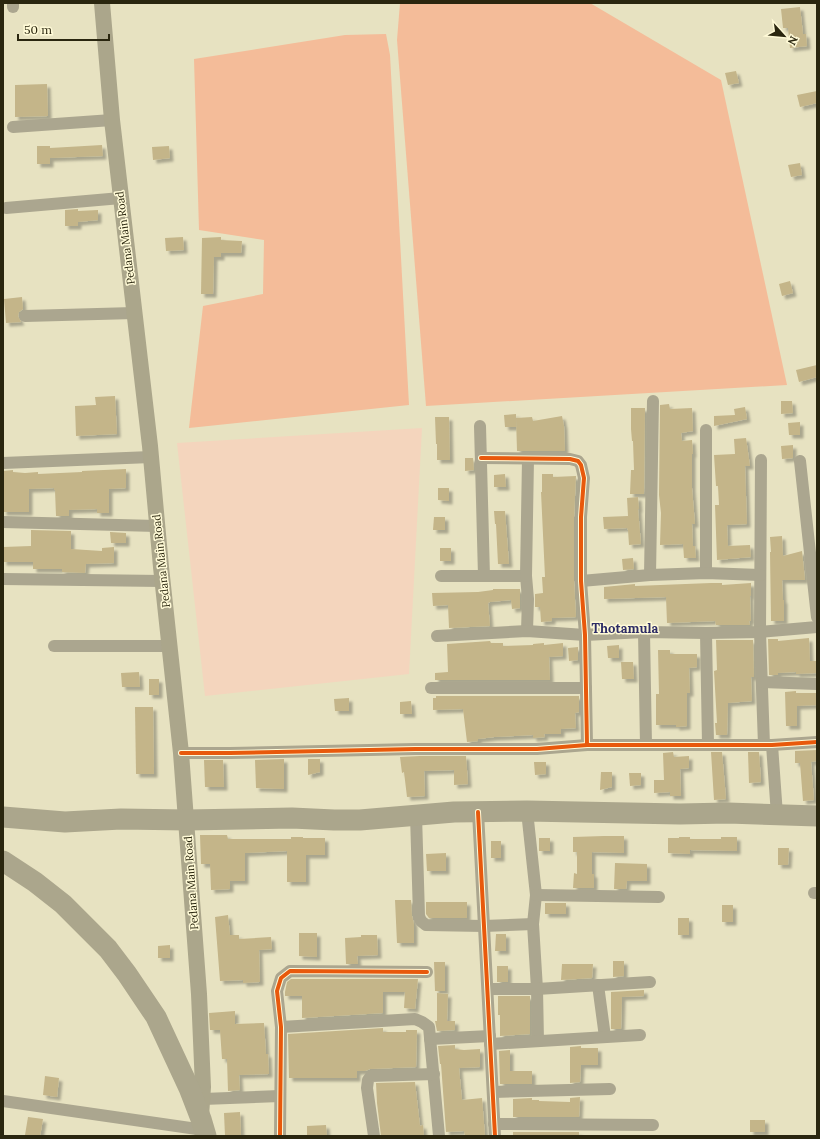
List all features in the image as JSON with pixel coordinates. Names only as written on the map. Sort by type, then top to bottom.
[{"type":"highway","points":[[3,817],[65,822],[121,819],[187,820],[292,818],[360,820],[416,815],[527,811],[728,813],[817,816]]},
{"type":"highway","points":[[3,862],[35,882],[63,904],[108,949],[156,1017],[203,1121]]},
{"type":"main road","name":"Pedana Main Road","points":[[102,3],[120,198],[151,457],[162,582],[181,753],[199,994],[204,1087],[203,1121]]},
{"type":"street","points":[[12,127],[112,120]]},
{"type":"street","points":[[6,208],[120,198]]},
{"type":"street","points":[[25,316],[134,313]]},
{"type":"street","points":[[650,575],[653,401]]},
{"type":"street","points":[[480,426],[484,576]]},
{"type":"street","points":[[706,430],[706,573]]},
{"type":"street","points":[[3,463],[151,457]]},
{"type":"street","points":[[481,458],[570,460],[578,462],[581,465],[584,478],[581,517],[581,581],[587,745]]},
{"type":"street","points":[[527,632],[528,599],[526,576],[528,459]]},
{"type":"street","points":[[761,460],[760,632],[762,682],[777,815]]},
{"type":"street","points":[[800,461],[817,617]]},
{"type":"street","points":[[3,522],[157,526]]},
{"type":"street","points":[[581,581],[650,575],[706,573],[760,575]]},
{"type":"street","points":[[441,576],[526,576]]},
{"type":"street","points":[[3,579],[162,582]]},
{"type":"street","points":[[438,636],[527,632],[584,635],[644,632],[760,632],[817,627]]},
{"type":"street","points":[[644,632],[646,745]]},
{"type":"street","points":[[706,633],[708,744]]},
{"type":"street","points":[[54,646],[170,646]]},
{"type":"street","points":[[762,682],[817,684]]},
{"type":"street","points":[[431,688],[586,688]]},
{"type":"street","points":[[181,753],[515,749],[587,745],[768,745],[817,742]]},
{"type":"street","points":[[527,811],[536,895],[533,924],[537,989],[538,1041]]},
{"type":"street","points":[[478,812],[495,1130],[653,1126]]},
{"type":"street","points":[[416,815],[419,916],[421,921],[426,925],[484,926],[533,924]]},
{"type":"street","points":[[536,895],[659,898]]},
{"type":"street","points":[[280,1136],[281,1027],[277,991],[281,978],[290,971],[427,972]]},
{"type":"street","points":[[488,989],[537,989],[650,982]]},
{"type":"street","points":[[598,985],[605,1037]]},
{"type":"street","points":[[281,1027],[415,1019],[422,1022],[429,1027],[439,1136]]},
{"type":"street","points":[[430,1039],[538,1041],[640,1035]]},
{"type":"street","points":[[374,1136],[366,1088],[368,1080],[371,1076],[434,1074]]},
{"type":"street","points":[[493,1092],[610,1089]]},
{"type":"street","points":[[3,1101],[203,1121],[280,1096]]},
{"type":"shaded area","points":[[400,3],[590,3],[721,80],[787,385],[426,406],[397,40]]},
{"type":"shaded area","points":[[386,34],[390,55],[409,405],[189,428],[203,306],[263,294],[264,240],[199,230],[194,59],[345,35]]},
{"type":"shaded area","points":[[422,428],[409,674],[205,696],[177,443]]},
{"type":"building","points":[[800,7],[803,34],[806,34],[807,46],[790,48],[788,28],[783,28],[781,9]]},
{"type":"building","points":[[736,71],[739,83],[728,85],[725,73]]},
{"type":"building","points":[[47,84],[48,116],[15,117],[15,85]]},
{"type":"building","points":[[817,91],[817,103],[800,107],[797,95]]},
{"type":"building","points":[[102,145],[103,156],[50,158],[50,164],[37,164],[37,146],[50,146],[50,148]]},
{"type":"building","points":[[169,146],[170,158],[153,160],[152,147]]},
{"type":"building","points":[[800,163],[802,175],[791,177],[788,165]]},
{"type":"building","points":[[78,209],[78,211],[98,210],[98,220],[78,222],[78,226],[65,226],[65,210]]},
{"type":"building","points":[[183,237],[184,250],[166,251],[165,238]]},
{"type":"building","points":[[221,237],[221,240],[242,241],[241,253],[221,253],[221,257],[214,257],[213,294],[201,294],[202,238]]},
{"type":"building","points":[[790,281],[793,293],[782,296],[779,284]]},
{"type":"building","points":[[22,297],[23,309],[19,312],[18,316],[21,322],[6,323],[4,299]]},
{"type":"building","points":[[817,365],[817,377],[799,382],[796,370]]},
{"type":"building","points":[[115,396],[117,434],[76,436],[75,406],[96,405],[95,397]]},
{"type":"building","points":[[781,401],[792,401],[793,413],[781,414]]},
{"type":"building","points":[[669,404],[670,409],[692,408],[693,431],[681,433],[682,441],[692,440],[692,488],[695,524],[692,524],[693,546],[695,546],[696,558],[684,558],[683,544],[660,545],[660,405]]},
{"type":"building","points":[[745,407],[747,419],[714,426],[714,416],[735,415],[734,409]]},
{"type":"building","points":[[631,408],[645,408],[644,494],[630,494],[631,470],[634,470]]},
{"type":"building","points":[[516,414],[516,427],[505,427],[504,415]]},
{"type":"building","points":[[562,416],[565,451],[517,451],[516,418],[532,417],[533,421]]},
{"type":"building","points":[[435,417],[449,417],[450,460],[437,460]]},
{"type":"building","points":[[800,422],[800,435],[789,435],[788,423]]},
{"type":"building","points":[[746,438],[750,466],[745,466],[747,524],[727,525],[728,546],[750,545],[751,557],[717,560],[715,505],[719,505],[714,455],[735,454],[734,439]]},
{"type":"building","points":[[793,445],[793,458],[782,459],[781,446]]},
{"type":"building","points":[[465,458],[473,458],[474,470],[465,471]]},
{"type":"building","points":[[126,469],[126,488],[109,489],[109,513],[97,513],[97,509],[69,510],[69,516],[56,516],[54,488],[29,489],[29,512],[3,512],[3,471],[13,470],[13,472],[25,473],[38,472],[38,474]]},
{"type":"building","points":[[505,474],[506,487],[494,487],[494,475]]},
{"type":"building","points":[[542,474],[553,474],[553,477],[576,476],[574,517],[574,581],[576,617],[552,618],[552,621],[541,622],[540,607],[535,607],[535,594],[543,593],[542,577],[545,577],[541,492]]},
{"type":"building","points":[[438,488],[449,488],[449,501],[438,500]]},
{"type":"building","points":[[638,497],[641,544],[629,545],[627,528],[604,529],[603,517],[628,516],[627,498]]},
{"type":"building","points":[[494,511],[505,511],[509,564],[498,564]]},
{"type":"building","points":[[434,517],[445,517],[445,530],[433,530]]},
{"type":"building","points":[[31,530],[71,531],[71,549],[102,551],[102,548],[114,547],[114,563],[86,564],[85,573],[62,572],[62,569],[33,569],[33,562],[3,562],[3,547],[31,546]]},
{"type":"building","points":[[110,532],[126,533],[126,543],[111,543]]},
{"type":"building","points":[[782,536],[783,556],[802,551],[805,580],[782,580],[784,621],[771,621],[770,537]]},
{"type":"building","points":[[440,548],[451,548],[451,561],[440,561]]},
{"type":"building","points":[[633,558],[634,569],[623,570],[622,559]]},
{"type":"building","points":[[722,583],[722,585],[751,583],[750,625],[716,625],[715,621],[667,623],[666,597],[604,599],[604,587],[635,584],[635,586]]},
{"type":"building","points":[[493,589],[520,589],[520,608],[512,609],[511,600],[488,603],[490,626],[449,628],[448,605],[433,606],[432,593],[478,592]]},
{"type":"building","points":[[809,638],[810,661],[817,661],[817,673],[796,674],[796,672],[769,675],[768,639],[778,639],[778,641]]},
{"type":"building","points":[[716,640],[753,640],[754,677],[751,677],[752,701],[728,703],[727,735],[716,735],[715,723],[717,723],[714,671],[717,670]]},
{"type":"building","points":[[490,641],[491,643],[503,643],[503,646],[563,643],[563,656],[549,657],[550,680],[435,680],[435,673],[448,672],[447,644]]},
{"type":"building","points":[[619,645],[619,658],[608,658],[607,646]]},
{"type":"building","points":[[578,647],[578,660],[569,661],[568,648]]},
{"type":"building","points":[[658,650],[670,650],[670,654],[697,654],[697,667],[689,668],[690,693],[687,693],[687,726],[676,727],[676,725],[656,725],[656,694],[659,694]]},
{"type":"building","points":[[621,662],[633,662],[634,679],[622,679]]},
{"type":"building","points":[[139,672],[140,687],[122,687],[121,673]]},
{"type":"building","points":[[149,679],[159,679],[159,695],[149,695]]},
{"type":"building","points":[[796,691],[796,693],[817,693],[817,705],[797,706],[797,726],[786,726],[785,692]]},
{"type":"building","points":[[436,696],[579,696],[579,712],[575,713],[576,728],[561,729],[561,734],[544,734],[545,737],[533,738],[533,735],[494,737],[467,742],[463,709],[433,710],[433,698],[436,698]]},
{"type":"building","points":[[349,698],[349,711],[335,711],[334,699]]},
{"type":"building","points":[[411,701],[412,714],[400,714],[400,702]]},
{"type":"building","points":[[135,707],[153,707],[154,774],[136,774]]},
{"type":"building","points":[[817,750],[817,761],[811,762],[814,800],[803,801],[800,763],[795,763],[795,751]]},
{"type":"building","points":[[673,752],[674,757],[689,756],[689,768],[680,769],[681,796],[670,796],[670,792],[654,793],[654,780],[664,780],[663,753]]},
{"type":"building","points":[[711,752],[722,752],[726,799],[714,800]]},
{"type":"building","points":[[748,752],[759,752],[761,782],[749,783]]},
{"type":"building","points":[[466,756],[468,784],[454,785],[454,770],[424,771],[425,796],[407,797],[404,772],[402,773],[400,757]]},
{"type":"building","points":[[284,759],[284,789],[256,788],[255,760]]},
{"type":"building","points":[[308,759],[320,759],[320,772],[308,775]]},
{"type":"building","points":[[204,760],[223,760],[224,787],[205,787]]},
{"type":"building","points":[[534,762],[546,762],[546,774],[535,775]]},
{"type":"building","points":[[601,772],[612,772],[612,787],[600,790]]},
{"type":"building","points":[[629,773],[641,773],[641,785],[630,786]]},
{"type":"building","points":[[200,835],[227,835],[228,839],[291,839],[291,837],[325,838],[325,855],[306,855],[306,882],[287,882],[287,851],[245,853],[245,881],[230,881],[230,889],[211,890],[210,864],[201,864]]},
{"type":"building","points":[[624,836],[624,853],[592,852],[592,874],[594,874],[594,888],[573,888],[574,873],[577,874],[577,852],[573,852],[573,837]]},
{"type":"building","points":[[690,837],[690,839],[721,839],[721,837],[737,837],[737,851],[690,850],[690,854],[668,853],[668,838]]},
{"type":"building","points":[[539,838],[550,838],[550,851],[539,851]]},
{"type":"building","points":[[491,841],[501,841],[501,858],[491,858]]},
{"type":"building","points":[[778,848],[789,848],[788,865],[778,865]]},
{"type":"building","points":[[446,853],[446,871],[427,871],[426,854]]},
{"type":"building","points":[[615,863],[647,864],[647,881],[627,881],[626,889],[614,889]]},
{"type":"building","points":[[395,900],[411,900],[414,924],[414,943],[397,943]]},
{"type":"building","points":[[426,902],[467,902],[467,918],[429,918],[426,914]]},
{"type":"building","points":[[545,903],[566,903],[566,914],[545,914]]},
{"type":"building","points":[[722,905],[733,905],[733,922],[722,922]]},
{"type":"building","points":[[228,915],[230,935],[239,935],[239,939],[271,937],[272,949],[259,950],[260,982],[243,983],[243,980],[220,981],[215,917]]},
{"type":"building","points":[[678,918],[689,918],[689,935],[678,935]]},
{"type":"building","points":[[299,933],[317,933],[317,957],[299,956]]},
{"type":"building","points":[[496,934],[506,934],[506,951],[495,951]]},
{"type":"building","points":[[361,935],[377,935],[378,955],[357,956],[358,964],[346,964],[345,938],[361,937]]},
{"type":"building","points":[[170,945],[170,958],[158,958],[158,946]]},
{"type":"building","points":[[613,961],[624,961],[624,976],[613,977]]},
{"type":"building","points":[[434,962],[445,962],[445,991],[435,991]]},
{"type":"building","points":[[562,964],[593,964],[592,978],[561,980]]},
{"type":"building","points":[[497,966],[508,966],[508,982],[497,982]]},
{"type":"building","points":[[291,979],[418,979],[415,1009],[404,1008],[405,992],[383,992],[383,1013],[302,1018],[302,996],[285,996],[287,982]]},
{"type":"building","points":[[644,990],[644,996],[622,997],[621,1029],[611,1029],[611,992]]},
{"type":"building","points":[[437,993],[448,994],[447,1021],[455,1021],[455,1030],[437,1031],[435,1021],[437,1021]]},
{"type":"building","points":[[498,996],[530,996],[530,1034],[500,1036]]},
{"type":"building","points":[[235,1011],[235,1024],[264,1023],[269,1074],[239,1075],[240,1090],[228,1091],[227,1059],[222,1059],[220,1030],[210,1030],[209,1013]]},
{"type":"building","points":[[383,1028],[383,1032],[406,1032],[406,1030],[417,1030],[416,1067],[357,1071],[357,1078],[289,1078],[288,1034]]},
{"type":"building","points":[[455,1045],[455,1049],[480,1049],[480,1067],[459,1068],[462,1100],[482,1098],[485,1136],[465,1136],[464,1131],[446,1132],[441,1064],[438,1046]]},
{"type":"building","points":[[581,1046],[581,1048],[598,1048],[598,1065],[581,1065],[580,1082],[570,1083],[570,1047]]},
{"type":"building","points":[[510,1050],[510,1071],[532,1071],[532,1084],[500,1084],[499,1051]]},
{"type":"building","points":[[45,1076],[59,1078],[57,1097],[43,1095]]},
{"type":"building","points":[[415,1082],[420,1126],[423,1125],[424,1136],[381,1136],[376,1083]]},
{"type":"building","points":[[580,1097],[579,1117],[513,1117],[513,1099],[532,1098],[532,1100],[539,1101],[570,1102],[570,1098]]},
{"type":"building","points":[[240,1112],[241,1136],[225,1136],[224,1113]]},
{"type":"building","points":[[28,1117],[43,1119],[40,1136],[25,1135]]},
{"type":"building","points":[[750,1120],[765,1120],[765,1132],[750,1132]]},
{"type":"building","points":[[326,1125],[327,1136],[307,1136],[307,1126]]},
{"type":"building","points":[[513,1132],[579,1132],[579,1136],[513,1136]]},
{"type":"cycle path","points":[[481,458],[570,459],[578,461],[581,465],[584,478],[581,517],[581,581],[585,635],[587,745]]},
{"type":"cycle path","points":[[181,753],[415,749],[537,749],[587,745],[772,745],[817,742]]},
{"type":"cycle path","points":[[478,812],[495,1136]]},
{"type":"cycle path","points":[[280,1136],[281,1027],[277,991],[281,978],[290,971],[427,972]]},
{"type":"district","name":"Thotamula","points":[[625,628]]}]
